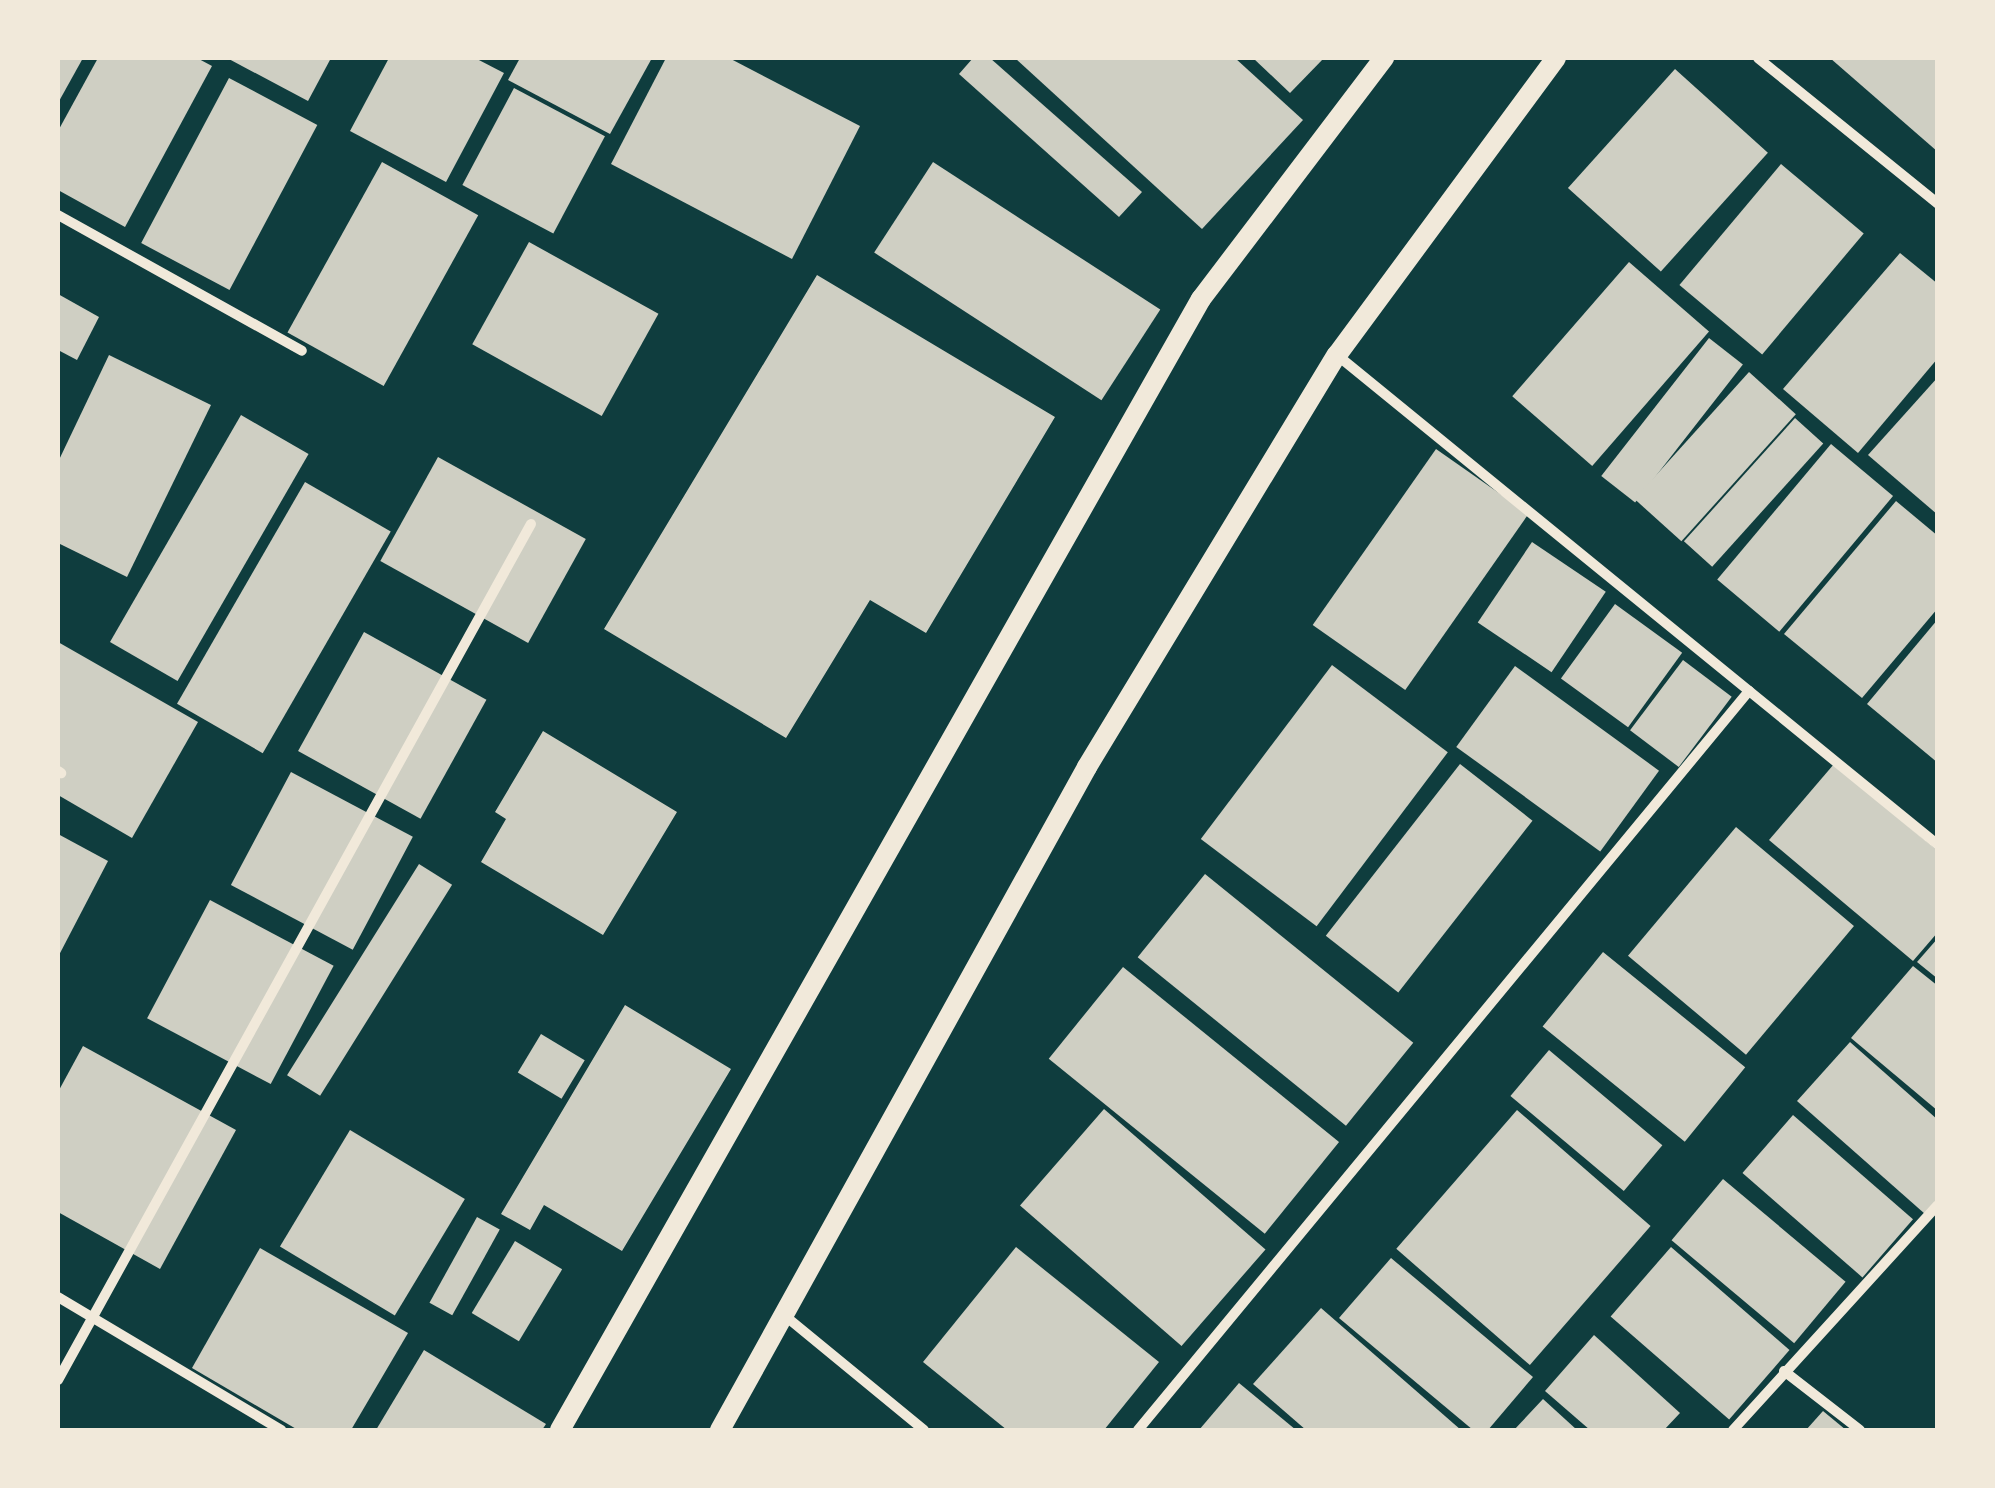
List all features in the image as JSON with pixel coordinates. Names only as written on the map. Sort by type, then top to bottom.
[{"type":"main road","points":[[560,1430],[1201,299],[1384,58]]},
{"type":"main road","points":[[720,1430],[1087,766],[1337,355],[1556,58]]},
{"type":"street","points":[[1758,58],[1938,204]]},
{"type":"street","points":[[58,215],[302,351]]},
{"type":"street","points":[[1337,355],[1938,846]]},
{"type":"street","points":[[58,1380],[92,1312],[531,524]]},
{"type":"street","points":[[1138,1430],[1749,691]]},
{"type":"street","points":[[1733,1430],[1938,1205]]},
{"type":"street","points":[[58,1297],[92,1312],[281,1430]]},
{"type":"street","points":[[783,1315],[924,1430]]},
{"type":"street","points":[[1784,1371],[1860,1430]]},
{"type":"building","points":[[58,58],[83,58],[58,103]]},
{"type":"building","points":[[98,58],[197,58],[212,66],[125,227],[58,190],[58,131]]},
{"type":"building","points":[[227,58],[331,58],[308,101]]},
{"type":"building","points":[[389,58],[475,58],[504,73],[446,182],[350,131]]},
{"type":"building","points":[[520,58],[652,58],[610,134],[508,80]]},
{"type":"building","points":[[666,58],[729,58],[860,126],[792,259],[611,164]]},
{"type":"building","points":[[973,58],[990,58],[1142,192],[1119,217],[959,74]]},
{"type":"building","points":[[1015,58],[1235,58],[1303,120],[1202,229]]},
{"type":"building","points":[[1253,58],[1324,58],[1290,93]]},
{"type":"building","points":[[1830,58],[1938,58],[1938,152]]},
{"type":"building","points":[[1675,69],[1768,153],[1661,272],[1568,188]]},
{"type":"building","points":[[229,78],[317,125],[230,290],[141,243]]},
{"type":"building","points":[[514,88],[605,136],[553,233],[462,185]]},
{"type":"building","points":[[382,162],[478,215],[384,386],[287,333]]},
{"type":"building","points":[[933,162],[1160,310],[1101,400],[874,253]]},
{"type":"building","points":[[1781,164],[1864,233],[1762,354],[1679,285]]},
{"type":"building","points":[[529,242],[658,314],[602,416],[472,344]]},
{"type":"building","points":[[1900,253],[1938,284],[1938,358],[1858,453],[1783,389]]},
{"type":"building","points":[[1629,262],[1709,332],[1592,466],[1512,396]]},
{"type":"building","points":[[817,275],[1055,417],[926,633],[870,600],[786,738],[604,629]]},
{"type":"building","points":[[58,294],[99,317],[77,360],[58,350]]},
{"type":"building","points":[[1709,338],[1743,364],[1635,502],[1601,476]]},
{"type":"building","points":[[109,355],[211,405],[127,577],[58,543],[58,462]]},
{"type":"building","points":[[1749,372],[1796,414],[1681,541],[1635,499]]},
{"type":"building","points":[[1938,377],[1938,515],[1868,455]]},
{"type":"building","points":[[241,415],[309,454],[178,681],[110,642]]},
{"type":"building","points":[[1795,418],[1823,443],[1712,567],[1684,541]]},
{"type":"building","points":[[1831,444],[1893,496],[1779,632],[1717,580]]},
{"type":"building","points":[[1436,449],[1529,514],[1405,690],[1313,625]]},
{"type":"building","points":[[438,457],[586,539],[528,643],[380,561]]},
{"type":"building","points":[[305,482],[391,532],[263,753],[177,704]]},
{"type":"building","points":[[1896,501],[1938,536],[1938,608],[1862,698],[1784,634]]},
{"type":"building","points":[[1532,542],[1606,592],[1552,672],[1478,622]]},
{"type":"building","points":[[1615,604],[1682,653],[1628,727],[1561,678]]},
{"type":"building","points":[[1938,619],[1938,763],[1867,704]]},
{"type":"building","points":[[364,632],[486,700],[421,819],[298,751]]},
{"type":"building","points":[[58,642],[198,722],[132,838],[58,795]]},
{"type":"building","points":[[1683,660],[1732,697],[1679,767],[1630,730]]},
{"type":"building","points":[[1332,665],[1448,752],[1317,926],[1201,839]]},
{"type":"building","points":[[1515,666],[1659,771],[1600,852],[1456,747]]},
{"type":"building","points":[[543,731],[677,812],[603,935],[481,862],[506,819],[495,812]]},
{"type":"building","points":[[1460,764],[1532,821],[1398,992],[1326,936]]},
{"type":"building","points":[[1834,764],[1938,851],[1938,932],[1913,961],[1769,840]]},
{"type":"building","points":[[291,772],[413,837],[353,950],[231,885]]},
{"type":"building","points":[[1736,827],[1854,926],[1746,1055],[1628,956]]},
{"type":"building","points":[[58,834],[108,861],[58,957]]},
{"type":"building","points":[[419,864],[452,885],[320,1096],[287,1075]]},
{"type":"building","points":[[1205,874],[1413,1043],[1346,1126],[1138,957]]},
{"type":"building","points":[[210,900],[334,966],[271,1084],[147,1018]]},
{"type":"building","points":[[1938,938],[1938,979],[1917,962]]},
{"type":"building","points":[[1603,952],[1745,1067],[1685,1142],[1543,1027]]},
{"type":"building","points":[[1913,966],[1938,986],[1938,1111],[1851,1038]]},
{"type":"building","points":[[1123,967],[1339,1142],[1265,1234],[1049,1059]]},
{"type":"building","points":[[625,1005],[731,1069],[622,1251],[544,1205],[530,1230],[501,1214]]},
{"type":"building","points":[[541,1034],[585,1060],[562,1099],[518,1073]]},
{"type":"building","points":[[1850,1042],[1938,1120],[1938,1200],[1925,1214],[1797,1101]]},
{"type":"building","points":[[83,1046],[236,1130],[160,1269],[58,1212],[58,1092]]},
{"type":"building","points":[[1549,1050],[1662,1145],[1624,1191],[1510,1096]]},
{"type":"building","points":[[1104,1109],[1266,1249],[1182,1346],[1020,1206]]},
{"type":"building","points":[[1517,1110],[1651,1226],[1530,1365],[1396,1249]]},
{"type":"building","points":[[1793,1115],[1913,1219],[1862,1277],[1742,1173]]},
{"type":"building","points":[[350,1130],[465,1199],[395,1316],[280,1247]]},
{"type":"building","points":[[1723,1179],[1846,1282],[1794,1343],[1672,1240]]},
{"type":"building","points":[[477,1217],[500,1230],[452,1315],[429,1303]]},
{"type":"building","points":[[515,1241],[562,1269],[519,1341],[472,1313]]},
{"type":"building","points":[[1016,1247],[1159,1362],[1104,1430],[1007,1430],[923,1362]]},
{"type":"building","points":[[1671,1247],[1789,1350],[1729,1419],[1611,1316]]},
{"type":"building","points":[[260,1248],[408,1333],[351,1430],[298,1430],[192,1368]]},
{"type":"building","points":[[1391,1258],[1533,1377],[1488,1430],[1473,1430],[1339,1318]]},
{"type":"building","points":[[1321,1308],[1461,1430],[1306,1430],[1253,1384]]},
{"type":"building","points":[[1594,1335],[1680,1413],[1664,1430],[1590,1430],[1545,1391]]},
{"type":"building","points":[[424,1350],[546,1424],[542,1430],[376,1430]]},
{"type":"building","points":[[1239,1383],[1296,1430],[1199,1430]]},
{"type":"building","points":[[1543,1399],[1577,1430],[1514,1430]]},
{"type":"building","points":[[1823,1411],[1846,1430],[1806,1430]]}]
